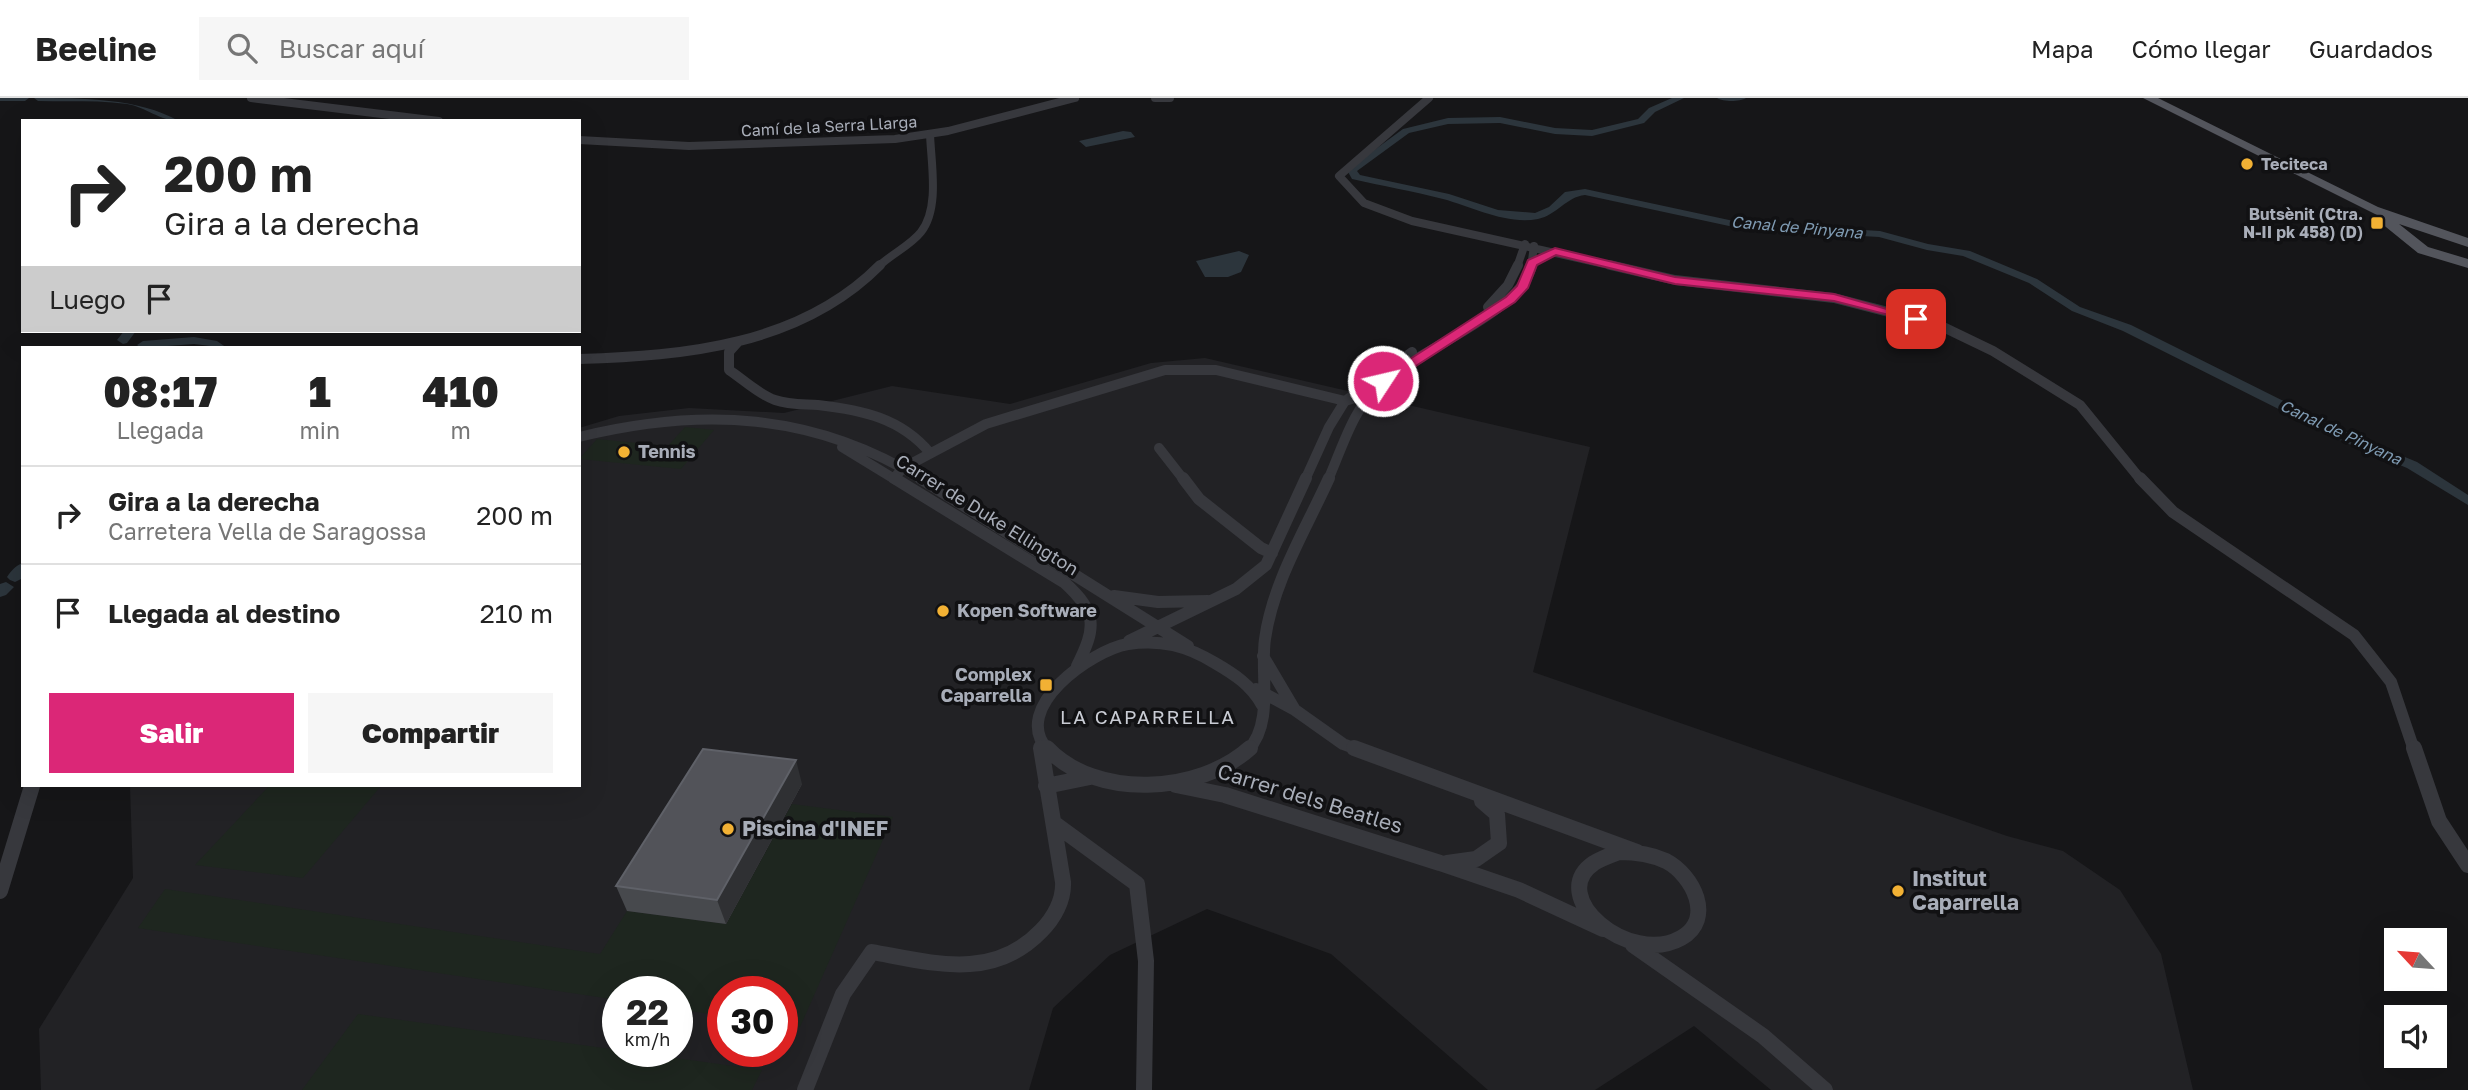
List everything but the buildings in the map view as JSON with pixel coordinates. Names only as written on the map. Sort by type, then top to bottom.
[{"type":"main road","points":[[2149,98],[2373,210],[2466,242]]},
{"type":"main road","points":[[2373,210],[2423,250],[2465,264]]},
{"type":"main road","points":[[2406,237],[2415,231],[2440,233]]},
{"type":"street","points":[[251,98],[423,119]]},
{"type":"street","name":"Camí de la Serra Llarga","points":[[581,140],[689,146],[881,139],[930,134],[1075,98]]},
{"type":"street","points":[[1155,98],[1170,98]]},
{"type":"street","points":[[1429,98],[1339,176],[1364,203],[1412,221],[1530,245],[1675,280],[1834,298],[1939,325],[2053,386],[2080,405],[2149,490],[2173,512],[2354,635],[2391,682],[2440,821],[2468,866]]},
{"type":"street","points":[[581,359],[690,353],[737,343],[782,328],[842,299],[897,249],[923,231],[929,212],[930,134]]},
{"type":"street","points":[[1501,239],[1519,263]]},
{"type":"street","points":[[1046,786],[1090,777],[1165,783],[1204,778],[1232,764],[1253,746],[1262,718],[1262,656],[1271,608],[1361,404],[1373,385],[1408,354],[1481,313],[1506,291],[1530,245]]},
{"type":"street","points":[[805,1090],[843,994],[872,952],[959,967],[999,962],[1032,944],[1053,916],[1064,885],[1046,786],[1039,727],[1046,697],[1077,666],[1215,600],[1253,577],[1272,553],[1333,420],[1345,401],[1510,300],[1522,288],[1532,263],[1530,245]]},
{"type":"street","points":[[1532,263],[1555,252]]},
{"type":"street","points":[[737,343],[729,352],[729,370],[771,398],[862,410],[910,430],[930,453]]},
{"type":"street","points":[[894,478],[903,468],[986,424],[1165,370],[1216,370],[1345,401]]},
{"type":"street","points":[[1310,393],[1373,385]]},
{"type":"street","points":[[1310,393],[1328,405],[1333,420]]},
{"type":"street","points":[[1345,401],[1352,424]]},
{"type":"street","name":"Carrer de Duke Ellington","points":[[581,437],[618,426],[672,418],[748,417],[835,437],[889,459],[1191,648]]},
{"type":"street","name":"Carrer de Duke Ellington","points":[[805,431],[891,467],[903,468]]},
{"type":"street","name":"Carrer de Duke Ellington","points":[[842,447],[1065,583],[1086,601],[1094,622],[1089,644],[1077,666]]},
{"type":"street","points":[[1160,448],[1199,499],[1246,537],[1272,553]]},
{"type":"street","points":[[889,459],[930,453]]},
{"type":"street","points":[[917,476],[930,453]]},
{"type":"street","name":"Carrer de Duke Ellington","points":[[1106,594],[1158,602],[1215,600]]},
{"type":"street","points":[[1119,646],[1149,643],[1191,648],[1249,684],[1262,698],[1295,710],[1343,744],[1478,796],[1656,857],[1681,873],[1698,894],[1700,910],[1696,925],[1678,940],[1651,946],[1630,943]]},
{"type":"street","points":[[1262,656],[1295,710]]},
{"type":"street","points":[[1041,744],[1059,761],[1090,777]]},
{"type":"street","name":"Carrer dels Beatles","points":[[1165,783],[1225,795],[1440,863],[1519,890],[1603,929]]},
{"type":"street","points":[[0,891],[32,787]]},
{"type":"street","name":"Carrer dels Beatles","points":[[1440,863],[1472,862],[1488,854],[1499,843],[1497,814],[1478,796]]},
{"type":"street","points":[[1055,824],[1137,884],[1145,923],[1147,952],[1144,1090]]},
{"type":"street","points":[[1637,852],[1603,856],[1591,863],[1582,874],[1579,888],[1582,902],[1590,916],[1603,929],[1630,943],[1763,1036],[1825,1090]]},
{"type":"shaded area","points":[[1123,131],[1131,132],[1135,137],[1086,147],[1079,141]]},
{"type":"shaded area","points":[[1239,251],[1249,255],[1241,272],[1228,277],[1205,277],[1196,261]]},
{"type":"shaded area","name":"Complex Caparrella","points":[[1205,358],[1590,447],[1533,672],[2007,836],[2063,851],[2120,890],[2161,954],[2193,1090],[1771,1090],[1694,1026],[1595,1090],[1488,1090],[1331,954],[1207,909],[1110,955],[1053,1008],[1029,1090],[41,1090],[39,1029],[133,878],[130,787],[581,787],[581,427],[619,416],[689,408],[784,413],[892,386],[1010,404],[1151,363]]},
{"type":"shaded area","points":[[685,427],[714,430],[681,469],[581,459],[597,439],[668,446]]},
{"type":"shaded area","points":[[268,787],[380,787],[303,878],[195,865]]},
{"type":"shaded area","points":[[792,804],[893,817],[800,1027],[798,976],[707,976],[707,1014],[693,1011],[693,976],[602,976],[602,998],[138,928],[165,889],[600,954],[627,911],[726,924]]},
{"type":"shaded area","points":[[358,1014],[602,1048],[602,1067],[693,1067],[693,1060],[707,1062],[707,1067],[762,1070],[752,1090],[302,1090]]},
{"type":"waterway","name":"Canal de Pinyana","points":[[0,98],[25,98]]},
{"type":"waterway","name":"Canal de Pinyana","points":[[38,98],[126,101],[144,105],[171,119]]},
{"type":"waterway","name":"Canal de Pinyana","points":[[1680,98],[1652,110],[1641,121],[1592,133],[1555,131],[1500,120],[1448,121],[1406,131],[1352,170],[1356,177],[1445,196],[1497,213],[1536,216],[1553,209],[1569,194],[1585,192],[1743,226],[1880,234],[1927,247],[1966,253],[2033,281],[2076,309],[2127,328],[2349,439],[2412,465],[2468,501]]},
{"type":"waterway","name":"Canal de Pinyana","points":[[1721,98],[1742,98]]},
{"type":"waterway","name":"Canal de Pinyana","points":[[123,340],[128,333]]},
{"type":"waterway","name":"Canal de Pinyana","points":[[143,345],[204,341],[217,346]]},
{"type":"waterway","name":"Canal de Pinyana","points":[[15,577],[21,570]]},
{"type":"waterway","name":"Canal de Pinyana","points":[[0,592],[6,587]]},
{"type":"place","name":"Teciteca","points":[[2247,164]]},
{"type":"place","name":"Butsènit (Ctra. N-II pk 458) (D)","points":[[2377,223]]},
{"type":"place","name":"Tennis","points":[[624,452]]},
{"type":"place","name":"Kopen Software","points":[[943,611]]},
{"type":"place","name":"Complex Caparrella","points":[[1046,685]]},
{"type":"place","name":"Piscina d'INEF","points":[[728,829]]},
{"type":"place","name":"Institut Caparrella","points":[[1898,891]]},
{"type":"district","name":"LA CAPARRELLA","points":[[1148,717]]},
{"type":"route","points":[[1383,381],[1510,300],[1522,288],[1532,263],[1555,252],[1675,280],[1834,298],[1916,319]]}]
